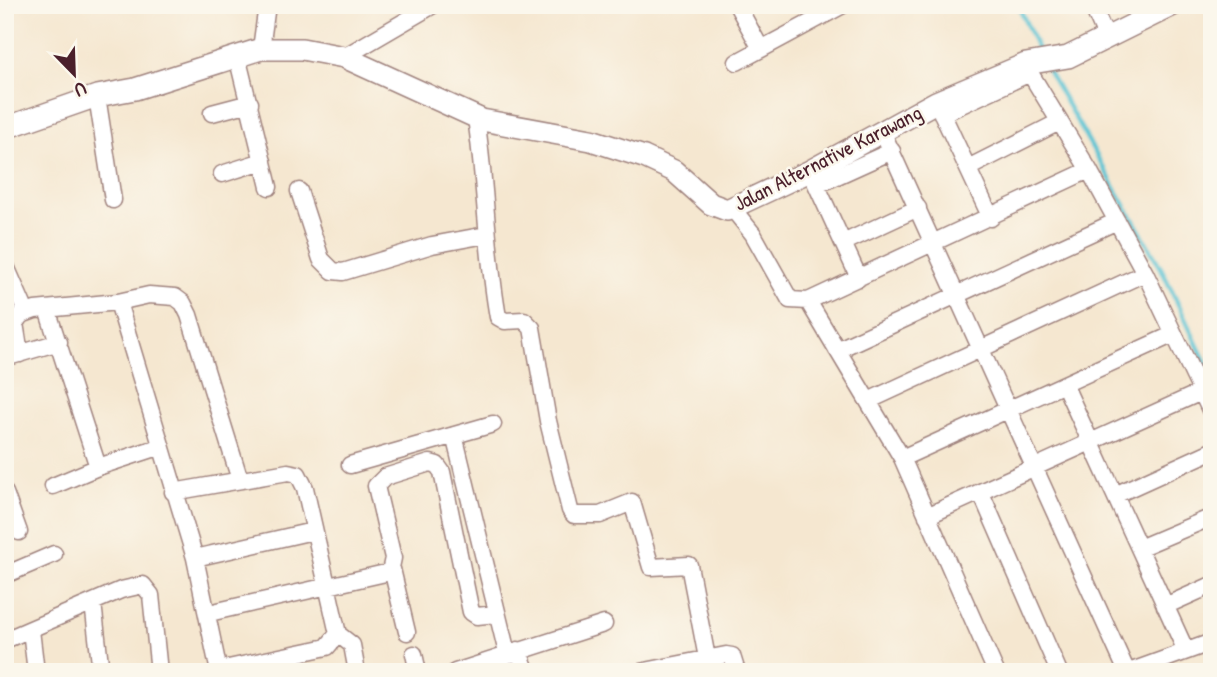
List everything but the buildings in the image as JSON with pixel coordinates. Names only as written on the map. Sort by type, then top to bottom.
[{"type":"street","points":[[261,49],[267,5]]},
{"type":"street","points":[[344,57],[433,5]]},
{"type":"street","points":[[737,5],[761,49]]},
{"type":"street","points":[[737,62],[842,5]]},
{"type":"street","points":[[1092,5],[1107,39]]},
{"type":"street","name":"Jalan Alternative Karawang","points":[[5,128],[97,96],[135,89],[261,49],[302,49],[344,57],[476,118],[591,139],[645,157],[674,172],[718,209],[732,208],[813,178],[882,131],[939,108],[994,76],[1026,64],[1062,60],[1173,5]]},
{"type":"street","points":[[237,56],[269,187]]},
{"type":"street","points":[[991,218],[939,108],[1030,73],[1089,170],[1145,274],[1212,414]]},
{"type":"street","points":[[97,96],[113,200]]},
{"type":"street","points":[[212,113],[250,103]]},
{"type":"street","points":[[476,118],[485,180],[486,236],[498,317],[505,321],[524,320],[532,328],[546,410],[570,510],[574,515],[590,517],[632,502],[651,567],[690,565],[707,658]]},
{"type":"street","points":[[968,167],[1059,122]]},
{"type":"street","points":[[882,131],[1128,672],[1212,642]]},
{"type":"street","points":[[859,278],[813,178],[892,151]]},
{"type":"street","points":[[222,174],[263,161]]},
{"type":"street","points":[[732,208],[753,234],[790,300],[808,301],[1089,170]]},
{"type":"street","points":[[299,191],[321,259],[332,271],[343,272],[432,245],[486,236]]},
{"type":"street","points":[[843,243],[918,208]]},
{"type":"street","points":[[837,350],[1117,222]]},
{"type":"street","points":[[5,264],[26,312]]},
{"type":"street","points":[[868,401],[1145,274]]},
{"type":"street","points":[[59,342],[13,356],[15,323],[26,312],[163,295],[175,297],[183,303],[240,480]]},
{"type":"street","points":[[808,301],[902,458],[996,672]]},
{"type":"street","points":[[118,302],[159,447],[195,558],[209,613],[219,671],[327,647],[338,634]]},
{"type":"street","points":[[47,309],[98,467]]},
{"type":"street","points":[[902,458],[1065,386],[1174,334]]},
{"type":"street","points":[[1065,386],[1186,651]]},
{"type":"street","points":[[927,516],[1201,392]]},
{"type":"street","points":[[350,465],[493,424]]},
{"type":"street","points":[[454,435],[496,614],[513,651],[527,672]]},
{"type":"street","points":[[53,486],[98,467],[159,447]]},
{"type":"street","points":[[1115,495],[1212,451]]},
{"type":"street","points":[[407,632],[376,489],[377,483],[423,465],[435,464],[442,472],[471,611],[477,616],[496,614]]},
{"type":"street","points":[[173,492],[296,473],[305,488],[338,634],[352,645],[358,672]]},
{"type":"street","points":[[981,493],[1059,672]]},
{"type":"street","points":[[5,494],[19,532]]},
{"type":"street","points":[[1139,548],[1212,517]]},
{"type":"street","points":[[195,558],[313,531]]},
{"type":"street","points":[[5,575],[54,554]]},
{"type":"street","points":[[209,613],[382,575],[392,569]]},
{"type":"street","points":[[5,640],[135,585],[148,587],[159,672]]},
{"type":"street","points":[[1165,606],[1212,585]]},
{"type":"street","points":[[93,603],[100,672]]},
{"type":"street","points":[[455,672],[513,651],[604,624]]},
{"type":"street","points":[[31,631],[36,672]]},
{"type":"street","points":[[414,654],[418,672]]},
{"type":"street","points":[[642,671],[729,655],[737,672]]},
{"type":"waterway","points":[[1018,5],[1038,50]]},
{"type":"waterway","points":[[1047,69],[1161,268],[1212,376]]}]
